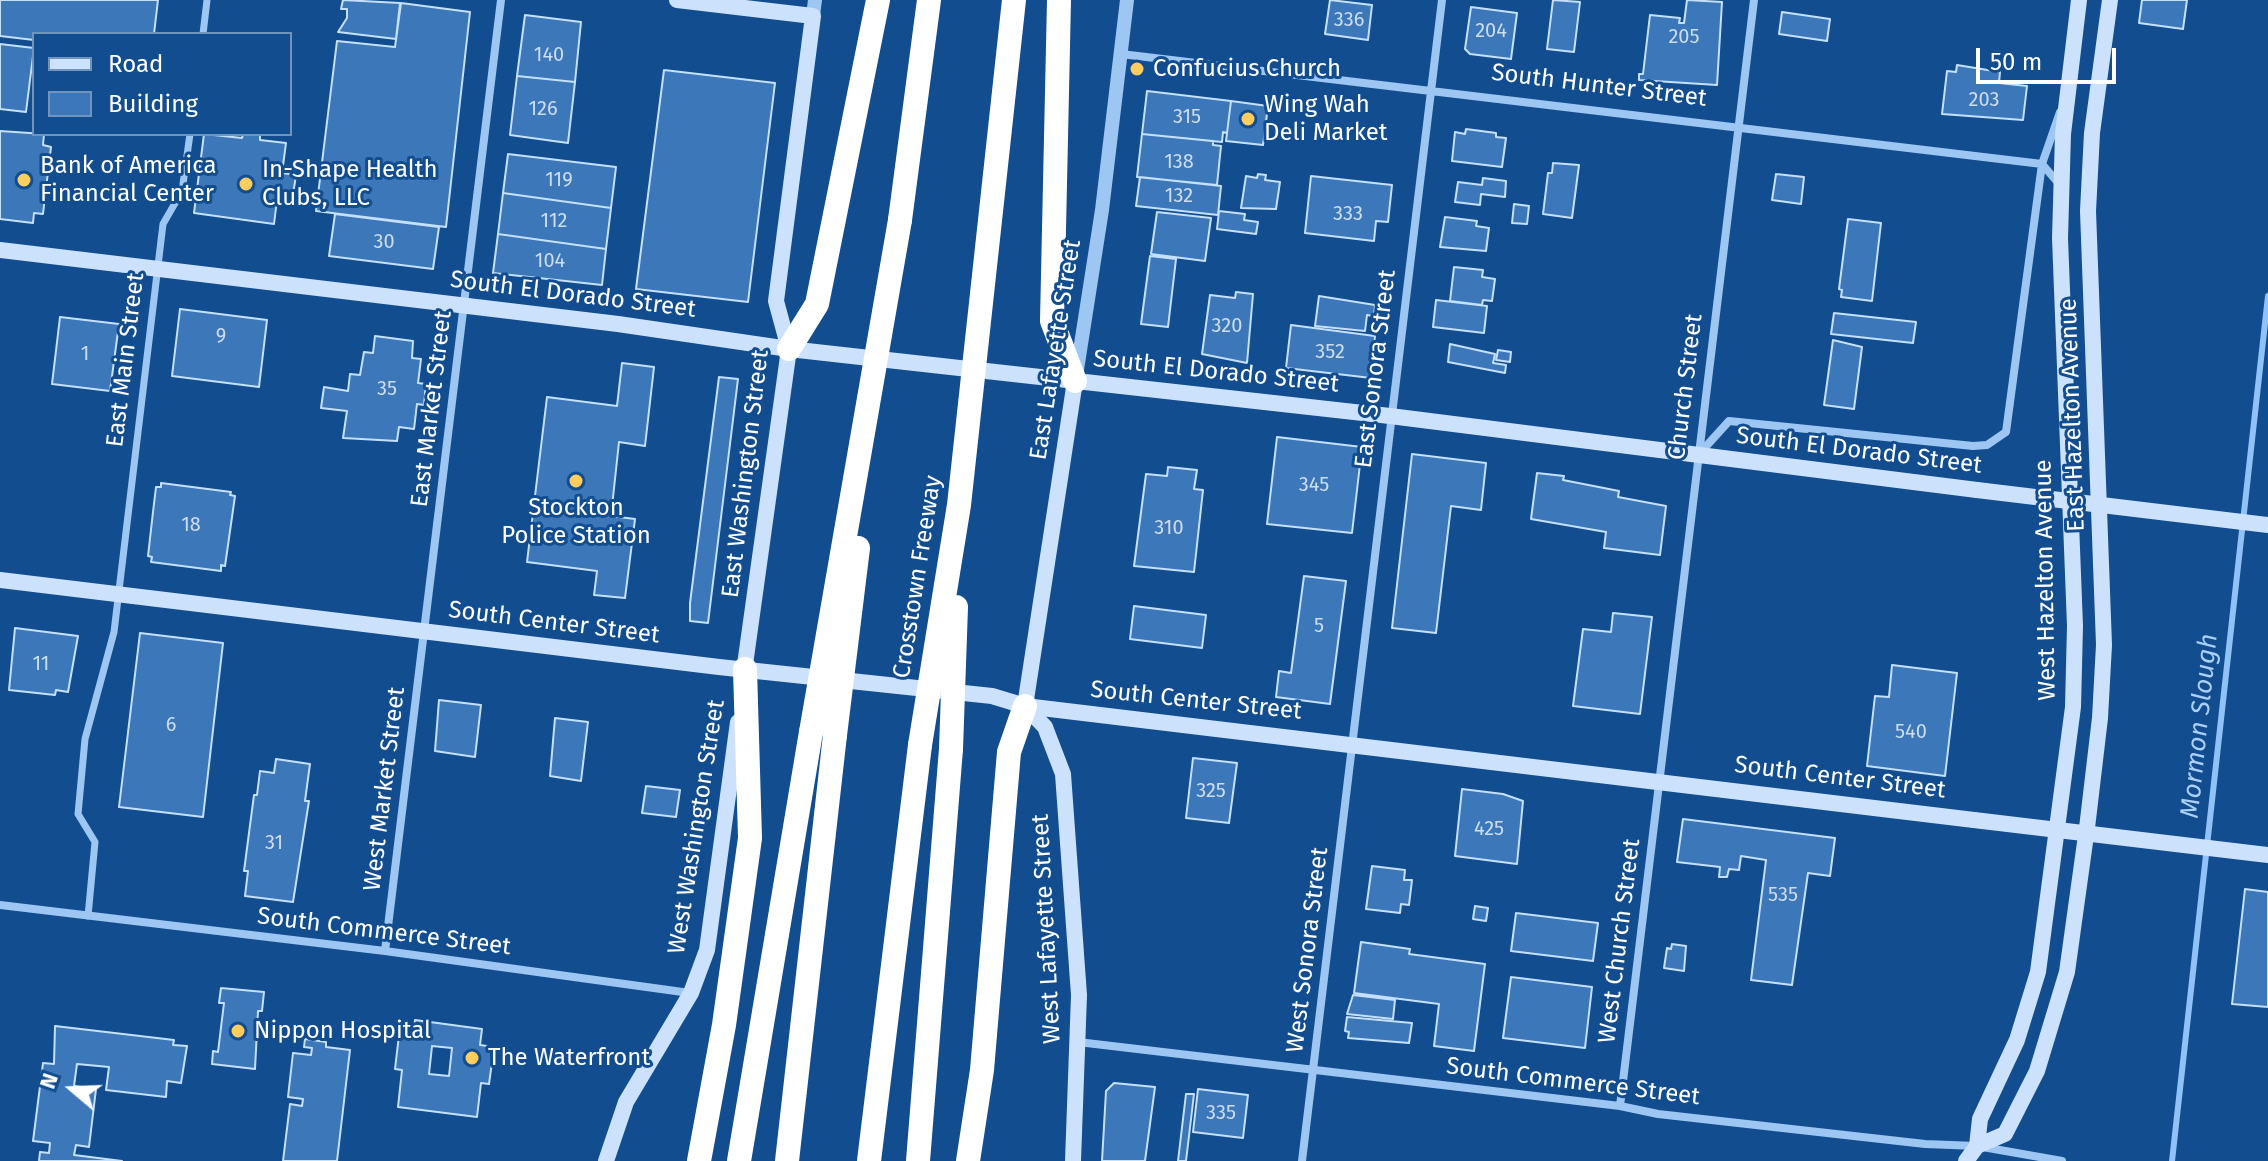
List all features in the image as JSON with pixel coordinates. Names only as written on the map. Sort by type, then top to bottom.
[{"type":"highway","points":[[789,349],[817,304],[845,179],[878,0]]},
{"type":"highway","points":[[739,1161],[823,734],[900,220],[929,0]]},
{"type":"highway","name":"Crosstown Freeway","points":[[869,1161],[920,745],[959,505],[1014,0]]},
{"type":"highway","points":[[1059,0],[1052,321],[1075,381]]},
{"type":"highway","points":[[918,1161],[951,749],[959,505]]},
{"type":"highway","points":[[699,1161],[724,1025],[750,838],[745,669]]},
{"type":"highway","points":[[968,1161],[982,1070],[1009,752],[1025,706]]},
{"type":"highway","points":[[787,1161],[823,734]]},
{"type":"main road","points":[[677,0],[814,8]]},
{"type":"main road","name":"West Hazelton Avenue","points":[[1966,1161],[1977,1146],[1980,1119],[2017,1040],[2038,972],[2073,707],[2075,626],[2061,186],[2079,0]]},
{"type":"main road","name":"East Hazelton Avenue","points":[[2087,828],[2100,718],[2104,645],[2088,211],[2092,133],[2110,0]]},
{"type":"main road","name":"East Washington Street","points":[[745,669],[789,349],[776,301],[814,8]]},
{"type":"main road","name":"South El Dorado Street","points":[[0,250],[789,349],[1390,416],[2268,525]]},
{"type":"main road","name":"East Lafayette Street","points":[[1025,706],[1075,381]]},
{"type":"main road","name":"South Center Street","points":[[0,580],[992,696],[1025,706],[2268,855]]},
{"type":"main road","name":"West Washington Street","points":[[606,1161],[626,1102],[691,993],[707,950],[745,669]]},
{"type":"main road","name":"West Lafayette Street","points":[[1025,706],[1045,727],[1063,774],[1079,995],[1073,1161]]},
{"type":"main road","name":"West Hazelton Avenue","points":[[1977,1146],[2005,1134],[2037,1071],[2051,1031],[2067,972],[2087,828]]},
{"type":"street","points":[[203,32],[207,0]]},
{"type":"street","name":"East Market Street","points":[[425,631],[501,0]]},
{"type":"street","name":"East Lafayette Street","points":[[1075,381],[1102,210],[1127,0]]},
{"type":"street","name":"East Sonora Street","points":[[1352,743],[1442,0]]},
{"type":"street","name":"Church Street","points":[[1659,780],[1754,0]]},
{"type":"street","name":"South Hunter Street","points":[[1121,54],[2042,164]]},
{"type":"street","name":"East Hazelton Avenue","points":[[1698,456],[1729,421],[1973,446],[1998,439],[2006,432],[2042,164],[2069,85]]},
{"type":"street","name":"East Main Street","points":[[88,916],[95,842],[79,821],[87,729],[112,644],[163,224],[182,191],[190,136]]},
{"type":"street","points":[[2042,164],[2061,186]]},
{"type":"street","name":"West Market Street","points":[[385,951],[425,631]]},
{"type":"street","name":"West Sonora Street","points":[[1302,1161],[1352,743]]},
{"type":"street","name":"West Church Street","points":[[1620,1106],[1659,780]]},
{"type":"street","name":"South Commerce Street","points":[[0,905],[385,951],[691,993]]},
{"type":"street","name":"South Commerce Street","points":[[1078,1042],[1925,1144],[1977,1146],[2062,1161]]},
{"type":"building","points":[[0,0],[158,0],[154,32],[32,32],[32,40],[0,36]]},
{"type":"building","points":[[343,0],[400,3],[396,39],[338,32],[347,18],[347,9],[341,9]]},
{"type":"building","points":[[1330,0],[1372,5],[1368,40],[1325,34]]},
{"type":"building","points":[[1553,0],[1580,2],[1574,52],[1547,49]]},
{"type":"building","points":[[1687,0],[1722,2],[1717,85],[1639,80],[1639,74],[1643,74],[1650,15],[1680,18],[1679,23],[1684,23]]},
{"type":"building","points":[[2142,0],[2187,0],[2183,29],[2139,23]]},
{"type":"building","points":[[401,3],[470,12],[446,227],[316,211],[337,41],[395,47]]},
{"type":"building","points":[[1471,7],[1517,13],[1511,59],[1470,54],[1465,49]]},
{"type":"building","points":[[1782,12],[1830,19],[1827,41],[1779,34]]},
{"type":"building","points":[[525,15],[581,22],[575,82],[517,76]]},
{"type":"building","points":[[0,44],[32,48],[26,112],[0,109]]},
{"type":"building","points":[[1957,65],[2000,72],[1999,83],[2027,86],[2023,120],[1942,114],[1947,71],[1956,72]]},
{"type":"building","points":[[664,70],[775,83],[748,302],[636,289]]},
{"type":"building","points":[[517,76],[575,82],[568,143],[510,135]]},
{"type":"building","points":[[1147,91],[1231,101],[1227,133],[1223,132],[1222,142],[1142,134]]},
{"type":"building","name":"Wing Wah Deli Market","points":[[1231,101],[1268,106],[1263,145],[1226,141]]},
{"type":"building","points":[[1466,129],[1496,133],[1496,137],[1506,138],[1502,167],[1452,161],[1455,132],[1465,134]]},
{"type":"building","name":"Bank of America Financial Center","points":[[0,131],[44,136],[43,145],[51,147],[43,214],[34,213],[33,223],[0,219]]},
{"type":"building","points":[[1142,134],[1213,141],[1213,145],[1221,146],[1217,185],[1137,177]]},
{"type":"building","name":"In-Shape Health Clubs, LLC","points":[[204,136],[260,136],[260,140],[286,143],[282,173],[296,175],[293,195],[278,192],[274,224],[194,213]]},
{"type":"building","points":[[508,154],[616,167],[611,208],[503,193]]},
{"type":"building","points":[[1553,163],[1579,165],[1572,218],[1543,214],[1548,173],[1552,173]]},
{"type":"building","points":[[1258,174],[1266,175],[1265,180],[1280,182],[1276,209],[1241,208],[1246,176],[1257,178]]},
{"type":"building","points":[[1776,174],[1804,177],[1801,204],[1772,200]]},
{"type":"building","points":[[1311,176],[1392,185],[1388,222],[1376,221],[1374,241],[1305,233]]},
{"type":"building","points":[[1140,177],[1221,186],[1218,215],[1136,206]]},
{"type":"building","points":[[1483,178],[1506,181],[1505,197],[1481,194],[1480,205],[1455,202],[1458,182],[1482,185]]},
{"type":"building","points":[[503,193],[611,208],[606,249],[498,234]]},
{"type":"building","points":[[1514,204],[1529,206],[1527,224],[1512,223]]},
{"type":"building","points":[[1219,211],[1245,214],[1244,220],[1258,222],[1256,234],[1217,229]]},
{"type":"building","points":[[1157,212],[1211,218],[1205,261],[1151,254]]},
{"type":"building","points":[[335,214],[439,227],[433,269],[329,256]]},
{"type":"building","points":[[1445,217],[1477,221],[1476,226],[1489,228],[1486,251],[1440,247]]},
{"type":"building","points":[[1848,219],[1881,223],[1872,301],[1841,297],[1842,290],[1839,289]]},
{"type":"building","points":[[498,234],[606,249],[602,285],[493,273]]},
{"type":"building","points":[[1150,256],[1176,259],[1168,327],[1141,324]]},
{"type":"building","points":[[1454,267],[1483,270],[1482,277],[1495,279],[1492,301],[1483,300],[1482,305],[1450,301]]},
{"type":"building","points":[[1236,292],[1253,294],[1247,363],[1202,354],[1210,295],[1235,298]]},
{"type":"building","points":[[1319,296],[1375,305],[1374,316],[1367,315],[1365,331],[1315,326]]},
{"type":"building","points":[[1436,300],[1487,306],[1484,333],[1433,327]]},
{"type":"building","points":[[180,309],[267,320],[259,387],[172,376]]},
{"type":"building","points":[[1834,313],[1916,322],[1913,343],[1831,334]]},
{"type":"building","points":[[60,317],[119,324],[110,391],[52,384]]},
{"type":"building","points":[[1291,325],[1375,336],[1371,378],[1286,368]]},
{"type":"building","points":[[375,336],[413,341],[412,358],[421,359],[418,383],[426,384],[424,405],[417,404],[414,429],[399,427],[397,441],[343,438],[347,411],[321,408],[324,387],[348,391],[350,374],[360,375],[364,352],[373,353]]},
{"type":"building","points":[[1833,340],[1862,347],[1854,409],[1824,405]]},
{"type":"building","points":[[1450,344],[1495,354],[1493,363],[1506,365],[1505,373],[1448,362]]},
{"type":"building","points":[[1498,350],[1511,352],[1510,362],[1496,360]]},
{"type":"building","name":"Stockton Police Station","points":[[622,363],[654,367],[645,446],[619,442],[611,516],[635,519],[625,598],[594,595],[597,571],[527,562],[547,397],[617,406]]},
{"type":"building","points":[[719,377],[738,379],[708,623],[690,621],[690,603]]},
{"type":"building","points":[[1277,437],[1362,447],[1352,533],[1267,524]]},
{"type":"building","points":[[1412,454],[1486,463],[1481,510],[1451,506],[1436,633],[1392,628]]},
{"type":"building","points":[[1168,467],[1197,470],[1194,489],[1203,490],[1194,572],[1134,566],[1146,474],[1167,476]]},
{"type":"building","points":[[1537,473],[1564,476],[1563,480],[1619,491],[1618,497],[1666,506],[1660,555],[1604,548],[1606,532],[1531,519]]},
{"type":"building","points":[[161,483],[231,492],[230,495],[235,496],[225,566],[221,565],[221,571],[151,562],[152,557],[148,556],[156,487],[161,487]]},
{"type":"building","points":[[1304,576],[1346,581],[1330,704],[1276,697],[1279,671],[1291,673]]},
{"type":"building","points":[[1134,606],[1206,615],[1202,648],[1130,639]]},
{"type":"building","points":[[1613,613],[1652,617],[1640,714],[1573,706],[1583,629],[1611,632]]},
{"type":"building","points":[[15,628],[78,636],[68,692],[56,690],[55,695],[9,690]]},
{"type":"building","points":[[140,633],[223,643],[203,817],[119,807]]},
{"type":"building","points":[[1892,665],[1957,673],[1945,776],[1867,766],[1875,696],[1889,697]]},
{"type":"building","points":[[439,700],[481,705],[475,757],[435,751]]},
{"type":"building","points":[[555,718],[588,722],[581,781],[550,776]]},
{"type":"building","points":[[1193,758],[1237,763],[1229,823],[1186,818]]},
{"type":"building","points":[[276,759],[310,764],[305,801],[309,801],[293,902],[245,896],[248,871],[244,871],[254,795],[257,795],[260,771],[274,773]]},
{"type":"building","points":[[646,786],[680,790],[676,817],[642,813]]},
{"type":"building","points":[[1462,789],[1503,794],[1523,801],[1517,864],[1455,856]]},
{"type":"building","points":[[1683,819],[1835,838],[1830,876],[1808,873],[1792,985],[1751,980],[1766,860],[1741,856],[1739,870],[1729,869],[1727,877],[1719,877],[1720,867],[1677,862]]},
{"type":"building","points":[[1372,866],[1405,870],[1404,880],[1412,880],[1409,905],[1401,904],[1400,913],[1366,909]]},
{"type":"building","points":[[2245,889],[2268,892],[2268,1007],[2232,1004]]},
{"type":"building","points":[[1475,906],[1488,908],[1486,921],[1473,919]]},
{"type":"building","points":[[1516,913],[1598,923],[1593,961],[1511,951]]},
{"type":"building","points":[[1361,942],[1410,949],[1409,954],[1485,964],[1474,1051],[1434,1046],[1439,1004],[1354,993]]},
{"type":"building","points":[[1672,944],[1686,946],[1684,971],[1664,968],[1667,948],[1671,949]]},
{"type":"building","points":[[1511,977],[1592,987],[1585,1048],[1503,1038]]},
{"type":"building","name":"Nippon Hospital","points":[[221,988],[264,992],[262,1011],[258,1011],[255,1069],[212,1064],[213,1051],[218,1052],[224,1003],[219,1003]]},
{"type":"building","points":[[1353,995],[1395,1000],[1393,1019],[1347,1014]]},
{"type":"building","points":[[1347,1017],[1412,1023],[1409,1043],[1348,1038],[1349,1032],[1345,1031]]},
{"type":"building","name":"The Waterfront","points":[[415,1020],[482,1029],[480,1045],[494,1047],[489,1084],[481,1083],[477,1117],[398,1107],[402,1070],[395,1069],[399,1035],[413,1037]],"holes":[[[432,1046],[452,1048],[449,1076],[429,1074]]]},
{"type":"building","points":[[55,1026],[174,1040],[173,1045],[187,1046],[181,1083],[167,1081],[166,1097],[106,1090],[109,1067],[77,1064],[74,1086],[96,1089],[89,1147],[76,1145],[74,1155],[122,1161],[39,1161],[40,1152],[49,1153],[50,1143],[33,1141],[43,1063],[54,1064]]},
{"type":"building","points":[[305,1039],[326,1042],[326,1047],[350,1050],[337,1161],[283,1161],[290,1104],[302,1106],[303,1099],[288,1097],[293,1053],[311,1055],[312,1048],[304,1047]]},
{"type":"building","points":[[1114,1083],[1155,1087],[1145,1161],[1102,1161],[1106,1091]]},
{"type":"building","points":[[1198,1089],[1248,1095],[1243,1138],[1193,1132]]},
{"type":"building","points":[[1186,1094],[1194,1094],[1186,1161],[1178,1161]]},
{"type":"waterway","name":"Mormon Slough","points":[[2172,1161],[2268,296]]},
{"type":"place","name":"Confucius Church","points":[[1137,69]]},
{"type":"place","name":"Wing Wah Deli Market","points":[[1248,119]]},
{"type":"place","name":"Bank of America Financial Center","points":[[24,180]]},
{"type":"place","name":"In-Shape Health Clubs, LLC","points":[[246,184]]},
{"type":"place","name":"Stockton Police Station","points":[[576,481]]},
{"type":"place","name":"Nippon Hospital","points":[[238,1031]]},
{"type":"place","name":"The Waterfront","points":[[472,1058]]}]
